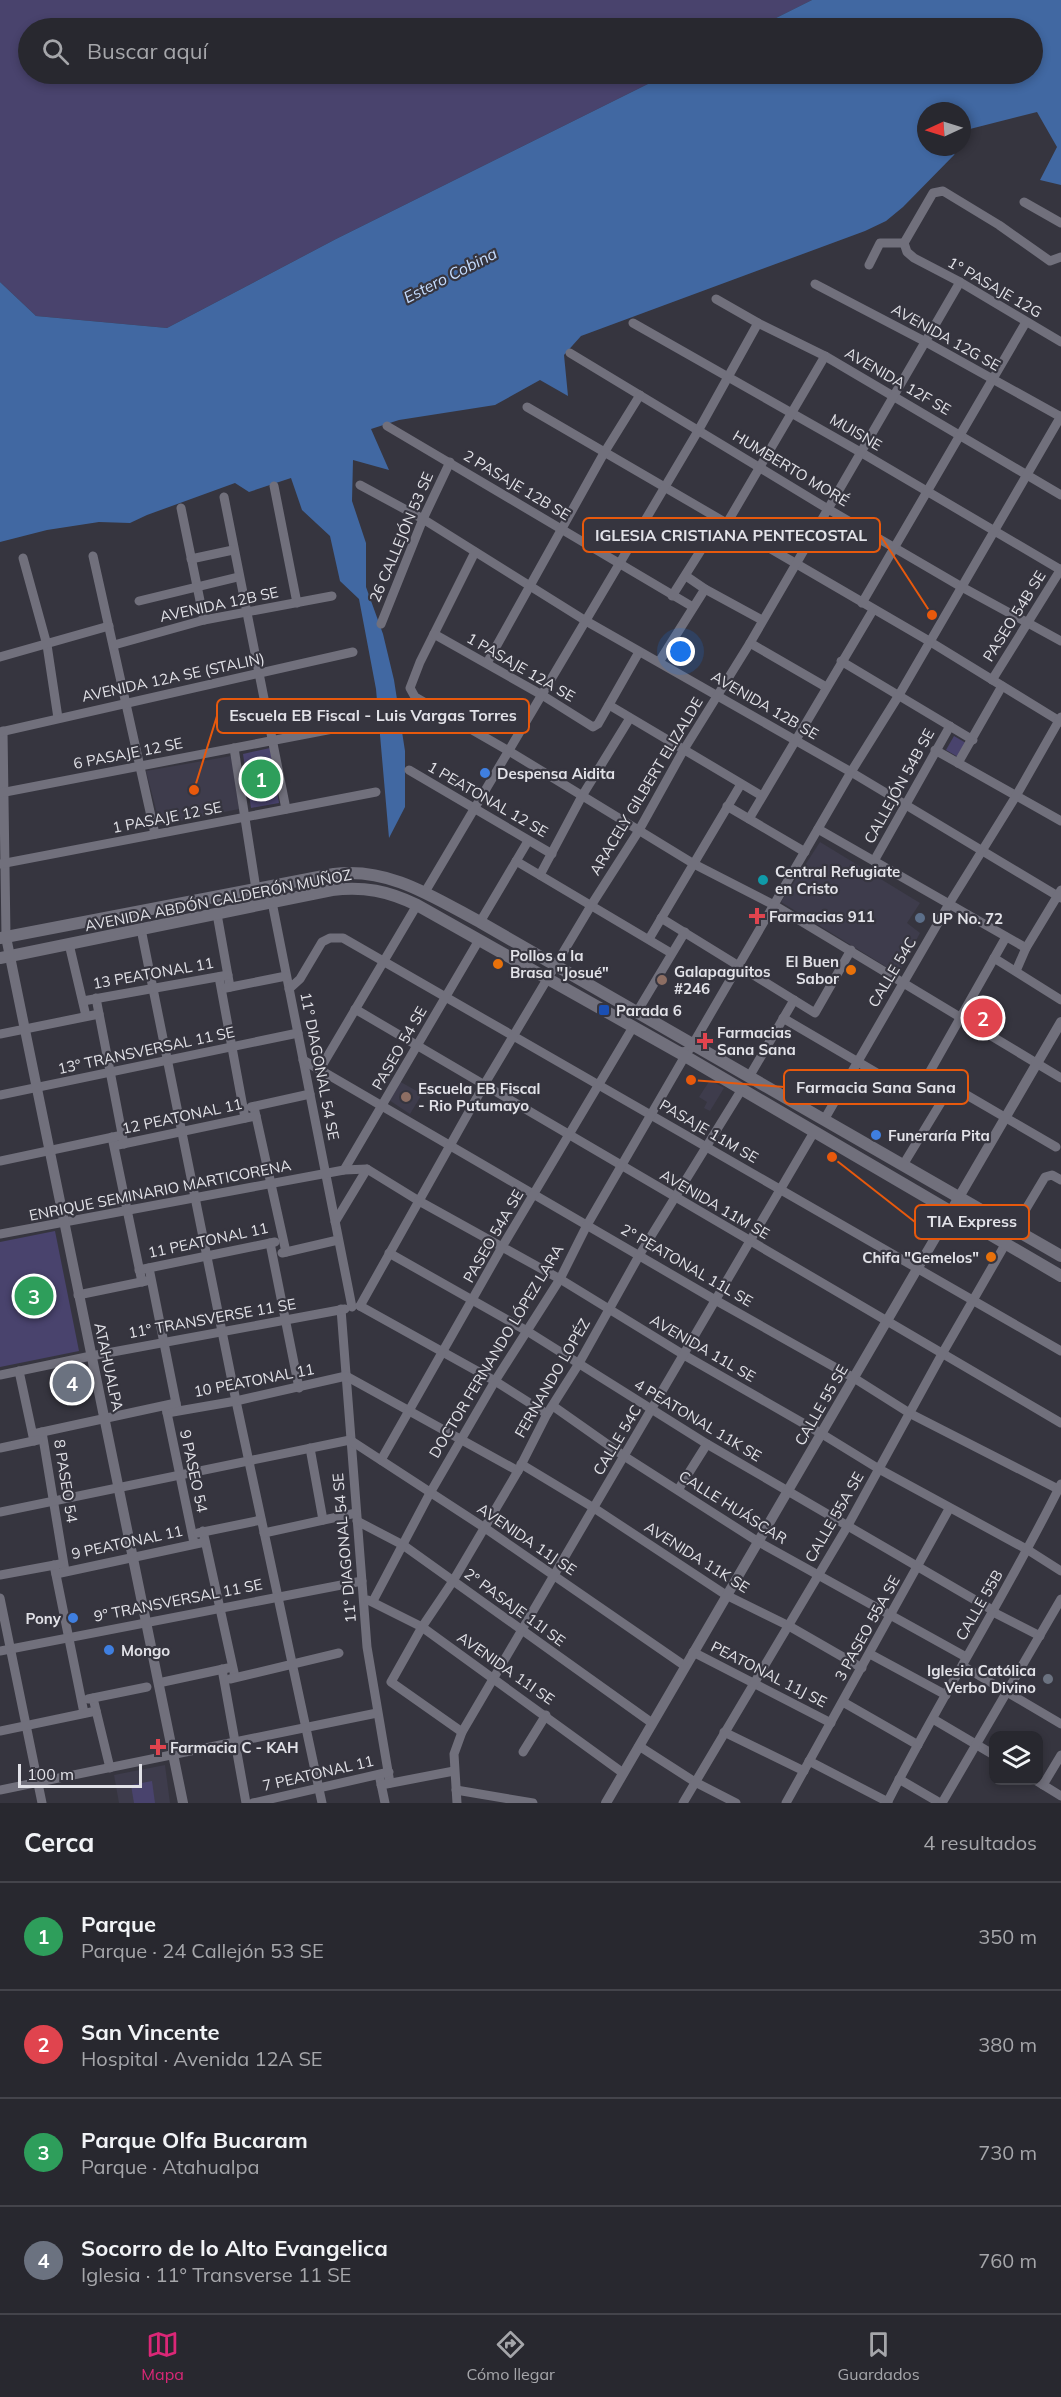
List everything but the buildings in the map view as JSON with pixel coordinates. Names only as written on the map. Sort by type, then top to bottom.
[{"type":"main road","name":"AVENIDA ABDÓN CALDERÓN MUÑOZ","points":[[3,938],[334,874],[356,873],[389,877],[425,892],[480,922],[1061,1256]]},
{"type":"main road","name":"AVENIDA ABDÓN CALDERÓN MUÑOZ","points":[[5,957],[332,890],[362,888],[385,892],[417,905],[633,1027],[1061,1276]]},
{"type":"street","points":[[869,265],[880,243],[904,243],[933,193],[943,191],[999,225],[1050,261],[1061,257]]},
{"type":"street","points":[[1024,202],[1061,223]]},
{"type":"street","name":"1° PASAJE 12G","points":[[904,243],[907,252],[914,258],[960,282],[1061,342]]},
{"type":"street","name":"ARACELY GILBERT ELIZALDE","points":[[356,1307],[419,1202],[484,1085],[592,904],[638,832],[683,751],[750,643],[960,282]]},
{"type":"street","name":"AVENIDA 12G SE","points":[[815,284],[1061,417]]},
{"type":"street","name":"AVENIDA 12F SE","points":[[716,299],[758,323],[825,356],[1061,495]]},
{"type":"street","points":[[862,603],[1026,322]]},
{"type":"street","name":"MUISNE","points":[[633,323],[928,490],[1061,570]]},
{"type":"street","points":[[425,892],[619,565],[758,323]]},
{"type":"street","name":"HUMBERTO MORÉ","points":[[570,353],[828,509],[960,586],[1061,641]]},
{"type":"street","points":[[672,596],[761,468],[825,356]]},
{"type":"street","points":[[487,663],[604,453],[640,395]]},
{"type":"street","points":[[527,407],[1060,720]]},
{"type":"street","points":[[680,1054],[687,1051],[692,1044],[1061,417]]},
{"type":"street","name":"2 PASAJE 12B SE","points":[[387,426],[693,607]]},
{"type":"street","name":"26 CALLEJÓN 53 SE","points":[[381,624],[423,519],[450,462]]},
{"type":"street","name":"AVENIDA 12B SE","points":[[360,485],[423,519],[586,621],[851,772],[981,851],[1060,895]]},
{"type":"street","points":[[274,486],[297,603]]},
{"type":"street","points":[[224,497],[238,577],[286,809]]},
{"type":"street","points":[[181,508],[204,620]]},
{"type":"street","points":[[191,559],[233,550]]},
{"type":"street","points":[[475,552],[410,688],[412,694],[420,701],[509,751],[638,832],[694,864],[774,904],[1061,1078]]},
{"type":"street","points":[[93,556],[155,834]]},
{"type":"street","points":[[23,558],[47,645],[58,718]]},
{"type":"street","name":"PASEO 54B SE","points":[[992,680],[1061,570]]},
{"type":"street","points":[[686,576],[762,620]]},
{"type":"street","points":[[139,601],[238,577]]},
{"type":"street","points":[[659,662],[705,589]]},
{"type":"street","name":"AVENIDA 12B SE","points":[[114,645],[204,620],[332,596]]},
{"type":"street","points":[[749,819],[873,610]]},
{"type":"street","points":[[0,657],[109,626]]},
{"type":"street","name":"1 PASAJE 12A SE","points":[[434,634],[542,695],[592,727],[598,724],[609,705]]},
{"type":"street","points":[[750,643],[826,687]]},
{"type":"street","name":"AVENIDA 12A SE (STALIN)","points":[[2,732],[125,702],[353,652]]},
{"type":"street","points":[[639,652],[609,705],[762,796]]},
{"type":"street","points":[[842,661],[973,740]]},
{"type":"street","name":"PASEO 54B SE","points":[[958,763],[1002,686]]},
{"type":"street","points":[[540,875],[582,796],[630,718]]},
{"type":"street","name":"CALLE 54C","points":[[824,1120],[1060,720]]},
{"type":"street","name":"6 PASAJE 12 SE","points":[[2,793],[369,722]]},
{"type":"street","name":"CALLEJÓN 54B SE","points":[[874,861],[950,726]]},
{"type":"street","points":[[2,732],[3,938]]},
{"type":"street","points":[[234,748],[256,890]]},
{"type":"street","points":[[935,750],[1061,821]]},
{"type":"street","name":"1 PEATONAL 12 SE","points":[[408,770],[552,854]]},
{"type":"street","points":[[649,939],[741,784]]},
{"type":"street","name":"1 PASAJE 12 SE","points":[[2,864],[376,792]]},
{"type":"street","points":[[727,806],[805,852]]},
{"type":"street","points":[[818,829],[1026,948]]},
{"type":"street","points":[[480,922],[528,841]]},
{"type":"street","points":[[516,861],[592,904],[671,953]]},
{"type":"street","points":[[1016,971],[1026,948],[1060,895]]},
{"type":"street","name":"11° DIAGONAL 54 SE","points":[[272,902],[338,1240],[356,1307]]},
{"type":"street","points":[[320,1069],[417,905]]},
{"type":"street","points":[[217,914],[232,1047],[244,1114]]},
{"type":"street","points":[[661,918],[814,1013],[850,950]]},
{"type":"street","points":[[141,929],[236,1401],[322,1803]]},
{"type":"street","points":[[637,1012],[684,932]]},
{"type":"street","points":[[783,1018],[916,1096],[1006,937]]},
{"type":"street","name":"ATAHUALPA","points":[[3,938],[5,957],[24,1029],[105,1417],[183,1803]]},
{"type":"street","name":"PASAJE 11M SE","points":[[289,989],[300,979],[322,942],[330,938],[343,938],[1061,1351]]},
{"type":"street","name":"PASEO 54 SE","points":[[344,1170],[479,940]]},
{"type":"street","points":[[69,944],[86,1016]]},
{"type":"street","points":[[994,958],[1061,999]]},
{"type":"street","name":"13 PEATONAL 11","points":[[83,1001],[224,976]]},
{"type":"street","name":"13 PEATONAL 11","points":[[226,988],[286,976]]},
{"type":"street","points":[[96,998],[110,1073],[128,1211],[165,1342],[177,1407]]},
{"type":"street","points":[[749,1077],[794,1000]]},
{"type":"street","name":"AVENIDA 11M SE","points":[[355,1009],[1061,1423]]},
{"type":"street","name":"13 PEATONAL 11","points":[[0,1034],[99,1014]]},
{"type":"street","name":"CALLE 55 SE","points":[[606,1803],[1061,1022]]},
{"type":"street","name":"PASEO 54A SE","points":[[381,1460],[502,1247],[633,1027]]},
{"type":"street","name":"13° TRANSVERSAL 11 SE","points":[[0,1095],[298,1033]]},
{"type":"street","name":"DOCTOR FERNANDO LÓPEZ LARA","points":[[368,1600],[403,1545],[430,1493],[495,1381],[560,1280],[587,1225],[651,1115],[680,1054]]},
{"type":"street","name":"2° PEATONAL 11L SE","points":[[303,1060],[854,1378],[910,1414],[1060,1486]]},
{"type":"street","points":[[929,1073],[1004,1119],[1056,1147]]},
{"type":"street","points":[[903,1165],[951,1086]]},
{"type":"street","name":"FERNANDO LOPÉZ","points":[[462,1732],[391,1682],[422,1627],[453,1581],[520,1468],[550,1410],[640,1254],[707,1148],[741,1089]]},
{"type":"street","name":"12 PEATONAL 11","points":[[0,1161],[48,1151],[182,1132],[310,1094]]},
{"type":"street","points":[[255,1111],[286,1252]]},
{"type":"street","name":"CALLE 54C","points":[[457,1803],[454,1754],[462,1732],[814,1132]]},
{"type":"street","points":[[325,1174],[367,1169]]},
{"type":"street","points":[[335,1222],[367,1169]]},
{"type":"street","name":"AVENIDA 11L SE","points":[[367,1169],[419,1202],[560,1280],[879,1469],[1028,1550],[1061,1571]]},
{"type":"street","name":"ENRIQUE SEMINARIO MARTICORENA","points":[[1,1231],[63,1224],[325,1174]]},
{"type":"street","points":[[1014,1229],[1045,1177],[1052,1175],[1061,1180]]},
{"type":"street","name":"11 PEATONAL 11","points":[[144,1269],[283,1240]]},
{"type":"street","name":"11 PEATONAL 11","points":[[272,1255],[338,1240]]},
{"type":"street","points":[[270,1243],[299,1388]]},
{"type":"street","name":"CALLE 55A SE","points":[[683,1803],[847,1527],[1006,1243]]},
{"type":"street","name":"4 PEATONAL 11K SE","points":[[389,1253],[527,1331],[706,1444],[847,1527],[1040,1636]]},
{"type":"street","name":"11 PEATONAL 11","points":[[78,1295],[146,1281]]},
{"type":"street","name":"11° TRANSVERSE 11 SE","points":[[0,1375],[356,1307]]},
{"type":"street","name":"CALLE HUÁSCAR","points":[[356,1307],[550,1410],[757,1541],[817,1576],[891,1614],[1061,1724]]},
{"type":"street","name":"11° DIAGONAL 54 SE","points":[[341,1310],[362,1581],[368,1600],[367,1647],[389,1772],[386,1784]]},
{"type":"street","name":"8 PASEO 54","points":[[19,1371],[54,1502],[69,1637],[84,1713]]},
{"type":"street","name":"10 PEATONAL 11","points":[[0,1448],[105,1417],[236,1401],[346,1376]]},
{"type":"street","name":"AVENIDA 11K SE","points":[[346,1376],[461,1440],[520,1468],[594,1508],[726,1595],[789,1626],[862,1668]]},
{"type":"street","name":"9 PASEO 54","points":[[166,1409],[193,1539]]},
{"type":"street","points":[[0,1512],[350,1440]]},
{"type":"street","name":"AVENIDA 11J SE","points":[[350,1440],[485,1528],[685,1666]]},
{"type":"street","points":[[678,1490],[706,1444]]},
{"type":"street","points":[[310,1448],[323,1520]]},
{"type":"street","name":"CALLE 55B","points":[[888,1803],[964,1661],[1028,1550],[1060,1486]]},
{"type":"street","name":"3 PASEO 55A SE","points":[[786,1803],[949,1509]]},
{"type":"street","points":[[264,1533],[323,1520],[357,1517]]},
{"type":"street","name":"2° PASAJE 11I SE","points":[[357,1517],[403,1545],[652,1723]]},
{"type":"street","name":"9 PEATONAL 11","points":[[0,1575],[133,1557],[193,1539],[203,1532],[261,1520]]},
{"type":"street","name":"9 PASEO 54","points":[[203,1532],[234,1672]]},
{"type":"street","name":"9 PEATONAL 11","points":[[193,1539],[205,1542]]},
{"type":"street","name":"9° TRANSVERSAL 11 SE","points":[[0,1651],[277,1595],[362,1581]]},
{"type":"street","points":[[0,1598],[42,1803]]},
{"type":"street","points":[[899,1779],[941,1803],[1061,1599]]},
{"type":"street","name":"AVENIDA 11I SE","points":[[368,1600],[422,1627],[623,1773]]},
{"type":"street","name":"PEATONAL 11J SE","points":[[693,1652],[831,1723]]},
{"type":"street","points":[[163,1682],[222,1669],[234,1672],[293,1664],[339,1653]]},
{"type":"street","points":[[870,1654],[946,1695]]},
{"type":"street","points":[[222,1669],[246,1803]]},
{"type":"street","points":[[224,1680],[234,1672]]},
{"type":"street","points":[[81,1700],[147,1687]]},
{"type":"street","points":[[93,1698],[110,1767]]},
{"type":"street","name":"PEATONAL 11J SE","points":[[843,1702],[918,1745]]},
{"type":"street","points":[[0,1731],[96,1711]]},
{"type":"street","points":[[0,1790],[377,1713]]},
{"type":"street","points":[[523,1752],[546,1715]]},
{"type":"street","points":[[933,1719],[989,1753]]},
{"type":"street","points":[[724,1732],[804,1771]]},
{"type":"street","points":[[639,1746],[695,1782],[736,1803]]},
{"type":"street","points":[[1043,1778],[1061,1755]]},
{"type":"street","points":[[810,1761],[888,1803]]},
{"type":"street","name":"7 PEATONAL 11","points":[[386,1784],[454,1771]]},
{"type":"street","name":"7 PEATONAL 11","points":[[258,1802],[389,1772]]},
{"type":"street","points":[[379,1774],[386,1784],[385,1803]]},
{"type":"street","points":[[1042,1785],[1061,1796]]},
{"type":"street","points":[[456,1790],[533,1803]]},
{"type":"shaded area","points":[[0,0],[812,0],[776,18],[18,18],[18,84],[648,84],[336,239],[167,328],[36,316],[0,282]]},
{"type":"shaded area","points":[[954,736],[966,743],[958,757],[946,750]]},
{"type":"shaded area","points":[[270,748],[279,803],[251,808],[243,754]]},
{"type":"shaded area","points":[[231,756],[239,809],[160,825],[146,771]]},
{"type":"shaded area","points":[[820,842],[920,903],[907,923],[920,933],[898,974],[781,902]]},
{"type":"shaded area","points":[[710,1080],[724,1088],[710,1111],[704,1108],[707,1102],[699,1097]]},
{"type":"shaded area","name":"Escuela EB Fiscal - Rio Putumayo","points":[[399,1081],[422,1094],[410,1114],[389,1100]]},
{"type":"shaded area","points":[[55,1231],[79,1351],[0,1367],[0,1242]]},
{"type":"shaded area","points":[[165,1765],[170,1803],[119,1803],[114,1775]]},
{"type":"shaded area","points":[[152,1781],[155,1803],[134,1803],[131,1785]]},
{"type":"water","name":"Estero Cobina","points":[[812,0],[1061,0],[1061,185],[1040,180],[1057,147],[1037,112],[971,129],[971,102],[917,102],[917,156],[953,156],[886,221],[865,231],[581,336],[564,355],[568,396],[540,380],[495,405],[399,420],[371,429],[389,470],[353,460],[352,501],[366,543],[366,587],[383,634],[394,680],[405,751],[405,807],[389,838],[376,689],[359,599],[340,581],[330,536],[302,510],[291,478],[249,492],[235,483],[130,523],[99,522],[47,530],[0,542],[0,282],[36,316],[167,328],[336,239],[648,84],[1043,84],[1043,18],[776,18]]},
{"type":"place","name":"IGLESIA CRISTIANA PENTECOSTAL","points":[[932,615]]},
{"type":"place","name":"Despensa Aidita","points":[[485,773]]},
{"type":"place","name":"Parque","points":[[261,779]]},
{"type":"place","name":"Escuela EB Fiscal - Luis Vargas Torres","points":[[194,790]]},
{"type":"place","name":"Central Refugiate en Cristo","points":[[763,880]]},
{"type":"place","name":"Farmacias 911","points":[[757,916]]},
{"type":"place","name":"UP No. 72","points":[[920,918]]},
{"type":"place","name":"Pollos a la Brasa \"Josué\"","points":[[498,964]]},
{"type":"place","name":"El Buen Sabor","points":[[851,970]]},
{"type":"place","name":"Galapaguitos #246","points":[[662,980]]},
{"type":"place","name":"Parada 6","points":[[604,1010]]},
{"type":"place","name":"San Vincente","points":[[983,1018]]},
{"type":"place","name":"Farmacias Sana Sana","points":[[705,1041]]},
{"type":"place","name":"Farmacia Sana Sana","points":[[691,1080]]},
{"type":"place","name":"Escuela EB Fiscal - Rio Putumayo","points":[[406,1097]]},
{"type":"place","name":"Funeraría Pita","points":[[876,1135]]},
{"type":"place","name":"TIA Express","points":[[832,1157]]},
{"type":"place","name":"Chifa \"Gemelos\"","points":[[991,1257]]},
{"type":"place","name":"Parque Olfa Bucaram","points":[[34,1296]]},
{"type":"place","name":"Socorro de lo Alto Evangelica","points":[[72,1383]]},
{"type":"place","name":"Pony","points":[[73,1618]]},
{"type":"place","name":"Mongo","points":[[109,1650]]},
{"type":"place","name":"Iglesia Católica Verbo Divino","points":[[1048,1679]]},
{"type":"place","name":"Farmacia C - KAH","points":[[158,1747]]}]
